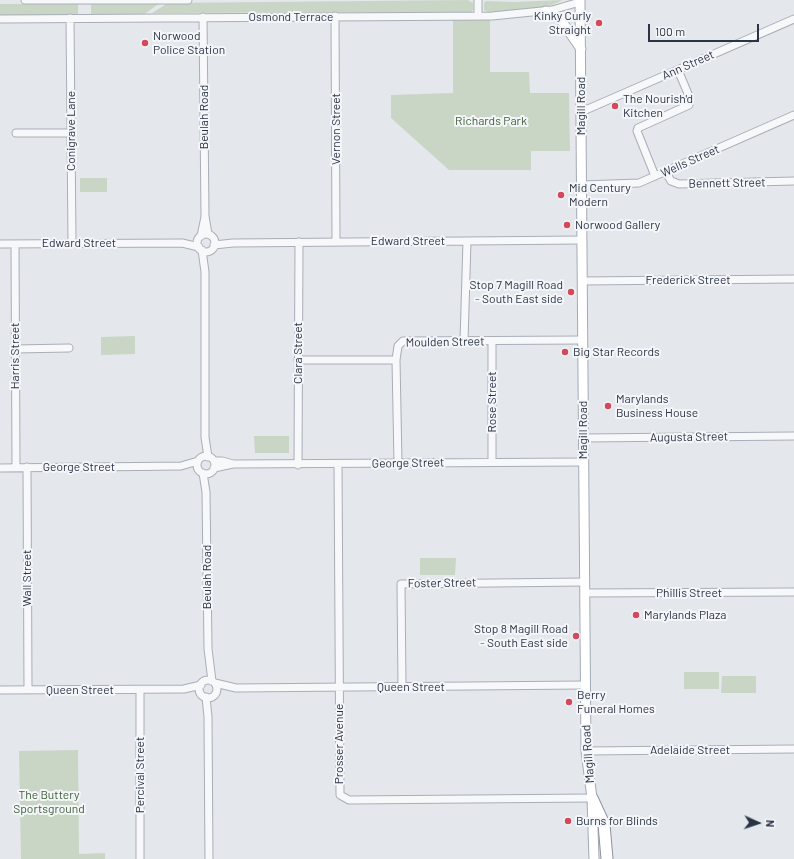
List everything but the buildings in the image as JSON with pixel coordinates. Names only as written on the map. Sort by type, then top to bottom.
[{"type":"highway","points":[[592,798],[604,824],[607,859]]},
{"type":"main road","name":"Magill Road","points":[[583,1],[581,112],[585,685],[586,751],[592,798],[593,858]]},
{"type":"main road","points":[[546,10],[559,17],[581,49]]},
{"type":"street","points":[[25,0],[188,0]]},
{"type":"street","points":[[478,0],[478,16]]},
{"type":"street","name":"Osmond Terrace","points":[[0,19],[478,16],[515,14],[546,10],[583,1]]},
{"type":"street","name":"Vernon Street","points":[[335,16],[336,241]]},
{"type":"street","name":"Beulah Road","points":[[203,17],[205,216],[207,239]]},
{"type":"street","name":"Conigrave Lane","points":[[70,18],[72,243]]},
{"type":"street","name":"Ann Street","points":[[581,112],[794,19]]},
{"type":"street","points":[[655,176],[637,131],[638,128],[689,105],[689,96],[678,70]]},
{"type":"street","name":"Wells Street","points":[[582,185],[634,185],[794,115]]},
{"type":"street","points":[[16,133],[71,133]]},
{"type":"street","name":"Bennett Street","points":[[666,171],[671,181],[679,184],[794,181]]},
{"type":"street","points":[[203,250],[207,239]]},
{"type":"street","points":[[203,250],[207,239]]},
{"type":"street","name":"Edward Street","points":[[0,244],[182,243],[207,239],[233,243],[582,240]]},
{"type":"street","points":[[464,341],[467,241]]},
{"type":"street","name":"Clara Street","points":[[298,465],[299,242]]},
{"type":"street","name":"Edward Street","points":[[182,243],[203,250]]},
{"type":"street","name":"Harris Street","points":[[15,244],[16,467]]},
{"type":"street","name":"Beulah Road","points":[[203,250],[205,272],[205,437],[206,465],[211,480],[206,492],[209,689],[209,859]]},
{"type":"street","name":"Frederick Street","points":[[582,281],[794,280]]},
{"type":"street","name":"Moulden Street","points":[[298,360],[396,360],[398,346],[403,342],[583,340]]},
{"type":"street","name":"Rose Street","points":[[492,341],[492,462]]},
{"type":"street","points":[[15,349],[69,348]]},
{"type":"street","points":[[396,360],[398,463]]},
{"type":"street","name":"Augusta Street","points":[[584,438],[794,436]]},
{"type":"street","name":"George Street","points":[[0,468],[181,466],[206,465],[222,461],[233,464],[298,465],[584,462]]},
{"type":"street","name":"Prosser Avenue","points":[[338,464],[339,792],[346,799],[592,798]]},
{"type":"street","name":"Wall Street","points":[[27,467],[28,690]]},
{"type":"street","name":"Foster Street","points":[[402,687],[401,584],[584,582]]},
{"type":"street","name":"Phillis Street","points":[[585,593],[794,592]]},
{"type":"street","name":"Queen Street","points":[[0,690],[585,685]]},
{"type":"street","name":"Percival Street","points":[[140,690],[140,859]]},
{"type":"street","name":"Adelaide Street","points":[[586,751],[794,749]]},
{"type":"green space","points":[[468,0],[473,3],[473,10],[471,12],[152,13],[168,3]]},
{"type":"green space","points":[[563,0],[535,9],[488,12],[484,10],[484,3],[486,1],[514,2]]},
{"type":"green space","points":[[160,3],[143,15],[91,15],[91,4]]},
{"type":"green space","points":[[0,4],[78,4],[78,15],[0,16]]},
{"type":"green space","name":"Richards Park","points":[[490,16],[490,72],[529,72],[530,93],[569,93],[570,151],[531,151],[531,170],[449,170],[391,118],[391,95],[453,93],[453,17]]},
{"type":"green space","points":[[80,178],[107,178],[107,192],[80,192]]},
{"type":"green space","points":[[135,336],[135,354],[101,355],[101,337]]},
{"type":"green space","points":[[254,436],[289,436],[289,453],[255,453]]},
{"type":"green space","points":[[420,558],[456,558],[455,575],[420,575]]},
{"type":"green space","points":[[684,672],[719,672],[719,689],[684,689]]},
{"type":"green space","points":[[722,676],[756,676],[756,693],[721,693]]},
{"type":"green space","name":"The Buttery Sportsground","points":[[78,750],[79,854],[105,853],[105,859],[21,859],[19,751]]},
{"type":"place","name":"Kinky Curly Straight","points":[[599,23]]},
{"type":"place","name":"Norwood Police Station","points":[[145,43]]},
{"type":"place","name":"The Nourish'd Kitchen","points":[[615,106]]},
{"type":"place","name":"Mid Century Modern","points":[[561,195]]},
{"type":"place","name":"Norwood Gallery","points":[[567,225]]},
{"type":"place","name":"Stop 7 Magill Road - South East side","points":[[571,292]]},
{"type":"place","name":"Big Star Records","points":[[565,352]]},
{"type":"place","name":"Marylands Business House","points":[[608,406]]},
{"type":"place","name":"Marylands Plaza","points":[[636,615]]},
{"type":"place","name":"Stop 8 Magill Road - South East side","points":[[576,636]]},
{"type":"place","name":"Berry Funeral Homes","points":[[569,702]]},
{"type":"place","name":"Burns for Blinds","points":[[568,821]]}]
